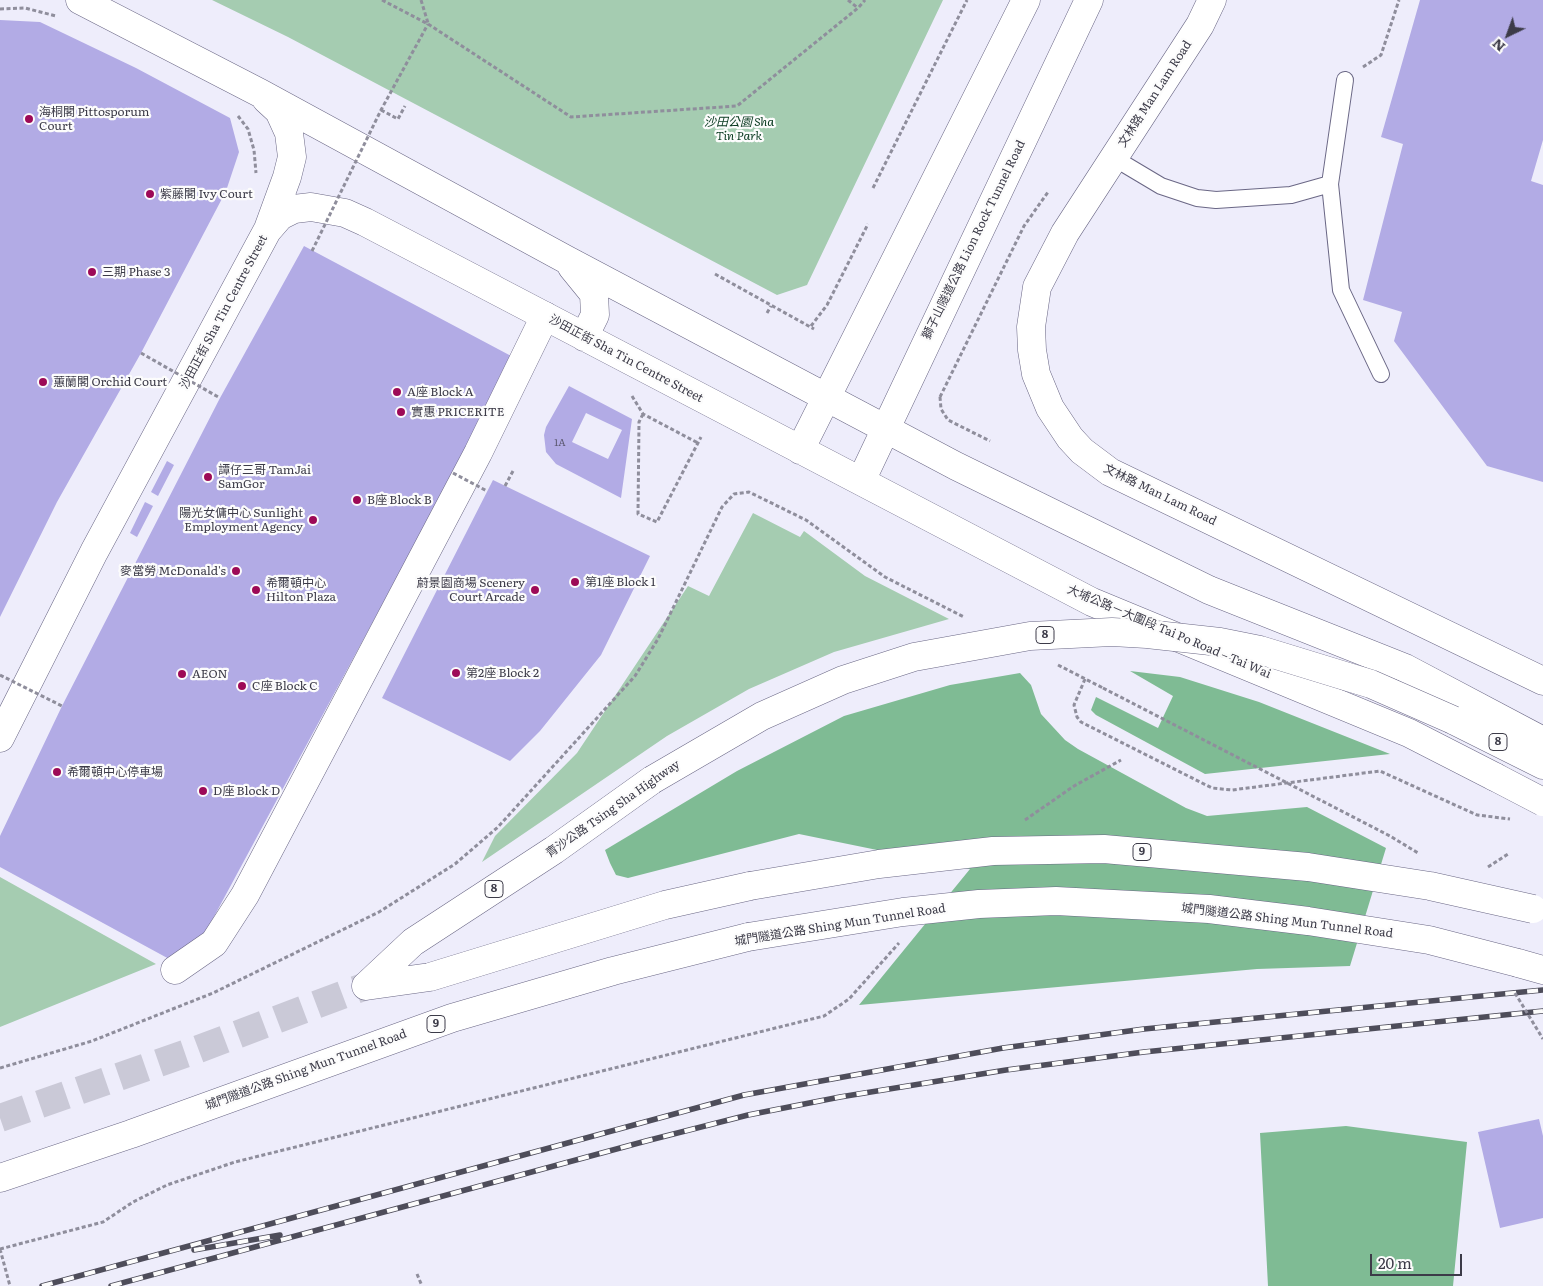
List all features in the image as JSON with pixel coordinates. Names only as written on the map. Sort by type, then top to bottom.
[{"type":"main road","points":[[800,450],[1026,0]]},
{"type":"main road","name":"獅子山隧道公路 Lion Rock Tunnel Road","points":[[861,481],[1089,0]]},
{"type":"main road","name":"文林路 Man Lam Road","points":[[1212,0],[1200,25],[1048,261],[1037,287],[1031,327],[1036,374],[1050,408],[1070,438],[1094,462],[1110,472],[1541,676]]},
{"type":"main road","points":[[70,9],[260,93],[885,430],[1209,590],[1405,668],[1543,741]]},
{"type":"main road","points":[[260,93],[279,111],[289,133],[292,157],[288,177],[267,231]]},
{"type":"main road","name":"沙田正街 Sha Tin Centre Street","points":[[0,738],[94,552],[267,231],[280,216],[294,209],[311,207],[345,213],[800,450]]},
{"type":"main road","points":[[567,260],[594,294],[594,315],[584,337]]},
{"type":"main road","points":[[175,970],[214,943],[245,895],[478,453],[545,316]]},
{"type":"main road","name":"大埔公路－大圍段 Tai Po Road – Tai Wai","points":[[800,450],[1092,602],[1409,733],[1543,802]]},
{"type":"main road","name":"青沙公路 Tsing Sha Highway","points":[[366,986],[413,942],[554,850],[652,780],[762,716],[843,680],[914,657],[1030,636],[1112,632],[1220,642],[1260,650],[1336,671],[1436,712],[1543,765]]},
{"type":"main road","name":"9","points":[[366,986],[430,977],[646,910],[750,886],[879,864],[993,851],[1104,849],[1308,867],[1459,892],[1543,912]]},
{"type":"main road","name":"城門隧道公路 Shing Mun Tunnel Road","points":[[0,1178],[131,1134],[452,1018],[614,971],[748,937],[903,912],[979,904],[1056,901],[1208,908],[1363,928],[1430,940],[1543,970]]},
{"type":"lane","points":[[1346,80],[1330,184],[1341,290],[1381,374]]},
{"type":"lane","points":[[1114,158],[1161,186],[1197,198],[1216,200],[1291,195],[1330,184]]},
{"type":"path","points":[[382,0],[428,24],[571,117],[737,106],[858,8],[865,0]]},
{"type":"path","points":[[312,251],[381,110],[428,24],[420,0]]},
{"type":"path","points":[[848,0],[858,8]]},
{"type":"path","points":[[873,188],[967,0]]},
{"type":"path","points":[[1346,80],[1381,55],[1399,0]]},
{"type":"path","points":[[0,9],[70,9]]},
{"type":"path","points":[[381,110],[398,119],[405,106]]},
{"type":"path","points":[[236,114],[248,129],[254,150],[256,175]]},
{"type":"path","points":[[990,441],[948,420],[941,409],[940,397],[1024,226],[1048,192]]},
{"type":"path","points":[[811,326],[827,305],[868,224]]},
{"type":"path","points":[[714,274],[814,329]]},
{"type":"path","points":[[767,313],[771,306]]},
{"type":"path","points":[[141,353],[220,398]]},
{"type":"path","points":[[161,366],[166,358]]},
{"type":"path","points":[[630,392],[643,414],[698,443]]},
{"type":"path","points":[[933,394],[940,397]]},
{"type":"path","points":[[643,414],[639,422],[638,514],[657,522],[702,437]]},
{"type":"path","points":[[505,486],[513,471]]},
{"type":"path","points":[[453,473],[487,490]]},
{"type":"path","points":[[0,1068],[92,1041],[213,994],[378,912],[455,864],[498,827],[635,676],[658,639],[722,507],[734,494],[750,492],[806,520],[886,577],[965,618]]},
{"type":"path","points":[[1053,662],[1390,836],[1419,854]]},
{"type":"path","points":[[0,676],[62,706]]},
{"type":"path","points":[[1085,679],[1074,705],[1077,717],[1081,722],[1212,788],[1232,790],[1380,772],[1477,815],[1496,819],[1516,820]]},
{"type":"path","points":[[10,1286],[0,1249],[104,1222],[133,1202],[167,1185],[235,1162],[824,1016],[849,999],[904,938]]},
{"type":"path","points":[[1513,990],[1543,1039]]},
{"type":"path","points":[[417,1274],[422,1286]]},
{"type":"green space","name":"沙田公園 Sha Tin Park","points":[[212,0],[943,0],[807,285],[777,295],[288,37]]},
{"type":"green space","points":[[753,513],[800,537],[804,531],[865,576],[949,619],[834,652],[749,689],[667,736],[482,862],[495,836],[577,753],[688,586],[709,596]]},
{"type":"green space","points":[[1130,671],[1180,677],[1259,702],[1390,754],[1205,774],[1096,715],[1091,710],[1096,697],[1158,728],[1173,696]]},
{"type":"green space","points":[[1020,673],[1031,685],[1041,714],[1065,740],[1186,808],[1207,816],[1307,807],[1386,848],[1350,966],[1257,969],[859,1005],[970,869],[799,834],[628,878],[616,875],[610,863],[605,850],[737,771],[844,716],[950,685]]},
{"type":"green space","points":[[0,877],[156,964],[0,1027]]},
{"type":"green space","points":[[1346,1126],[1467,1142],[1453,1286],[1268,1286],[1260,1133]]},
{"type":"building","points":[[1420,0],[1543,0],[1543,140],[1531,181],[1543,185],[1543,482],[1487,466],[1394,341],[1402,312],[1363,300],[1403,144],[1381,137]]},
{"type":"building","name":"三期 Phase 3","points":[[0,20],[40,22],[136,68],[230,118],[239,152],[226,191],[141,353],[57,502],[0,617]]},
{"type":"building","name":"希爾頓中心 Hilton Plaza","points":[[304,246],[513,357],[453,473],[196,950],[171,960],[0,867],[0,836],[62,706],[220,398]]},
{"type":"building","points":[[569,386],[632,419],[621,498],[556,464],[546,452],[544,435],[546,427]],"holes":[[[586,413],[622,430],[608,459],[572,442]]]},
{"type":"building","points":[[167,461],[174,465],[158,496],[151,492]]},
{"type":"building","name":"蔚景園商場 Scenery Court Arcade","points":[[493,480],[650,556],[601,655],[540,731],[510,761],[382,698]]},
{"type":"building","points":[[145,502],[153,506],[137,537],[130,533]]},
{"type":"building","points":[[1539,1119],[1543,1136],[1543,1218],[1500,1228],[1478,1132]]},
{"type":"tunnel","points":[[0,1118],[196,1050],[366,986]]},
{"type":"railway","points":[[42,1286],[744,1095],[1003,1048],[1144,1029],[1543,990]]},
{"type":"railway","points":[[111,1286],[646,1141],[748,1115],[840,1097],[1006,1070],[1144,1052],[1543,1011]]},
{"type":"railway","points":[[194,1250],[280,1235]]},
{"type":"place","name":"海桐閣 Pittosporum Court","points":[[29,119]]},
{"type":"place","name":"紫藤閣 Ivy Court","points":[[150,194]]},
{"type":"place","name":"三期 Phase 3","points":[[92,272]]},
{"type":"place","name":"蕙蘭閣 Orchid Court","points":[[43,382]]},
{"type":"place","name":"A座 Block A","points":[[397,392]]},
{"type":"place","name":"實惠 PRICERITE","points":[[401,412]]},
{"type":"place","name":"譚仔三哥 TamJai SamGor","points":[[208,477]]},
{"type":"place","name":"B座 Block B","points":[[357,500]]},
{"type":"place","name":"陽光女傭中心 Sunlight Employment Agency","points":[[313,520]]},
{"type":"place","name":"麥當勞 McDonald's","points":[[236,571]]},
{"type":"place","name":"第1座 Block 1","points":[[575,582]]},
{"type":"place","name":"希爾頓中心 Hilton Plaza","points":[[256,590]]},
{"type":"place","name":"蔚景園商場 Scenery Court Arcade","points":[[535,590]]},
{"type":"place","name":"第2座 Block 2","points":[[456,673]]},
{"type":"place","name":"AEON","points":[[182,674]]},
{"type":"place","name":"C座 Block C","points":[[242,686]]},
{"type":"place","name":"希爾頓中心停車場","points":[[57,772]]},
{"type":"place","name":"D座 Block D","points":[[203,791]]}]
